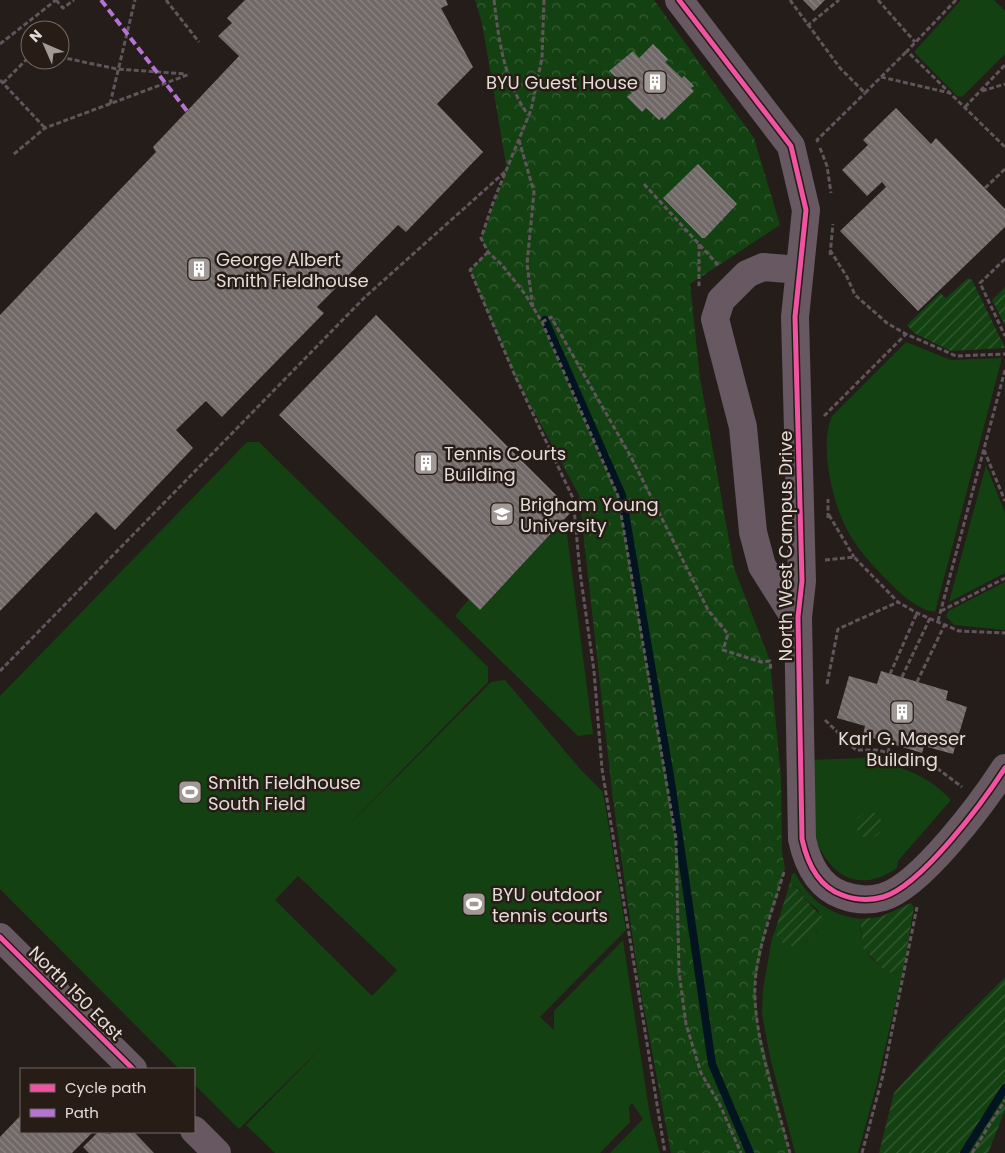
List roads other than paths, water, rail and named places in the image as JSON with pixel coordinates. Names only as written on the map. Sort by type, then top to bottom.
[{"type":"street","name":"North West Campus Drive","points":[[679,0],[791,146],[806,210],[795,317],[802,581],[798,618],[802,839],[807,860],[828,888],[849,898],[866,900],[884,897],[902,888],[913,879],[942,848],[1005,768]]},
{"type":"street","points":[[798,618],[791,612],[770,581],[762,566],[757,549],[753,532],[742,427],[715,319],[721,300],[747,274],[763,267],[800,270]]},
{"type":"street","name":"North 150 East","points":[[0,937],[131,1068]]},
{"type":"street","points":[[195,1131],[217,1153]]},
{"type":"waterway","points":[[545,320],[622,495],[671,782],[712,1064],[750,1153]]},
{"type":"waterway","points":[[964,1153],[1005,1088]]},
{"type":"place","name":"BYU Guest House","points":[[655,82]]},
{"type":"place","name":"George Albert Smith Fieldhouse","points":[[199,269]]},
{"type":"place","name":"Tennis Courts Building","points":[[426,463]]},
{"type":"place","name":"Brigham Young University","points":[[502,514]]},
{"type":"place","name":"Karl G. Maeser Building","points":[[902,712]]},
{"type":"place","name":"Smith Fieldhouse South Field","points":[[190,792]]},
{"type":"place","name":"BYU outdoor tennis courts","points":[[474,904]]}]
